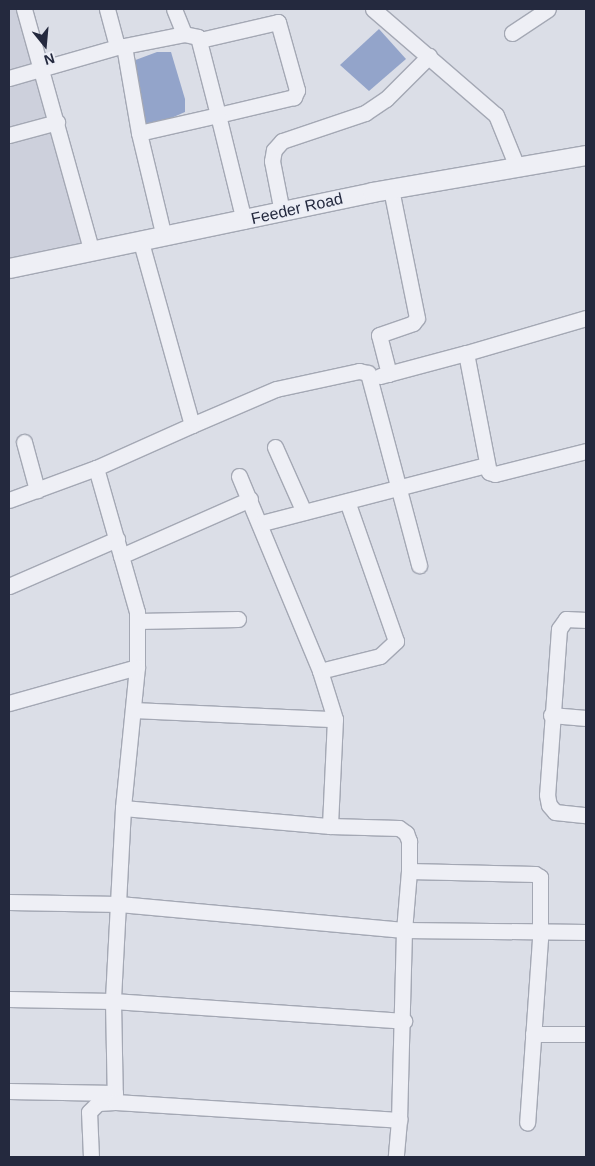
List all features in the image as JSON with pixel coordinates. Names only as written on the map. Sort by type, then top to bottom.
[{"type":"street","points":[[24,9],[92,252]]},
{"type":"street","points":[[107,9],[120,46],[164,237]]},
{"type":"street","points":[[174,9],[184,34]]},
{"type":"street","points":[[373,9],[496,115],[517,167]]},
{"type":"street","points":[[512,33],[548,9]]},
{"type":"street","points":[[9,78],[120,46],[184,34],[200,40],[278,22],[297,90],[294,97],[139,133]]},
{"type":"street","points":[[200,40],[244,220]]},
{"type":"street","points":[[282,212],[272,161],[274,150],[282,141],[365,113],[386,99],[429,56]]},
{"type":"street","points":[[9,135],[57,122]]},
{"type":"street","name":"Feeder Road","points":[[9,268],[391,189],[586,155]]},
{"type":"street","points":[[389,374],[379,334],[414,323],[417,318],[391,189]]},
{"type":"street","points":[[142,242],[192,425]]},
{"type":"street","points":[[372,378],[586,318]]},
{"type":"street","points":[[466,353],[489,472],[495,474],[586,451]]},
{"type":"street","points":[[9,500],[96,468],[192,425],[297,383],[359,371],[368,373],[372,378],[397,487],[419,566]]},
{"type":"street","points":[[24,442],[37,490]]},
{"type":"street","points":[[275,447],[304,512]]},
{"type":"street","points":[[262,524],[347,500],[487,465]]},
{"type":"street","points":[[96,468],[137,621],[137,667],[123,808],[113,1001],[115,1097]]},
{"type":"street","points":[[239,476],[262,524],[320,670],[335,719],[330,826]]},
{"type":"street","points":[[121,556],[250,499]]},
{"type":"street","points":[[320,670],[380,656],[396,641],[347,500]]},
{"type":"street","points":[[9,586],[116,539]]},
{"type":"street","points":[[586,620],[571,618],[560,624],[551,715],[549,805],[560,813],[586,814]]},
{"type":"street","points":[[137,621],[238,619]]},
{"type":"street","points":[[9,703],[137,667]]},
{"type":"street","points":[[133,710],[335,719]]},
{"type":"street","points":[[551,715],[586,718]]},
{"type":"street","points":[[123,808],[330,826],[399,828],[409,841],[409,871],[404,930],[404,1021],[396,1157]]},
{"type":"street","points":[[409,871],[538,875],[541,880],[540,932],[527,1123]]},
{"type":"street","points":[[9,902],[119,904],[404,930],[586,932]]},
{"type":"street","points":[[9,999],[113,1001],[404,1021]]},
{"type":"street","points":[[533,1034],[586,1034]]},
{"type":"street","points":[[9,1091],[115,1097],[399,1120]]},
{"type":"street","points":[[90,1157],[90,1112],[98,1103],[115,1097]]},
{"type":"shaded area","points":[[9,9],[19,9],[85,248],[9,264]]},
{"type":"water","points":[[379,29],[406,59],[369,91],[340,65]]},
{"type":"water","points":[[157,52],[171,52],[185,99],[185,112],[162,122],[141,124],[135,118],[121,74],[122,65]]}]
